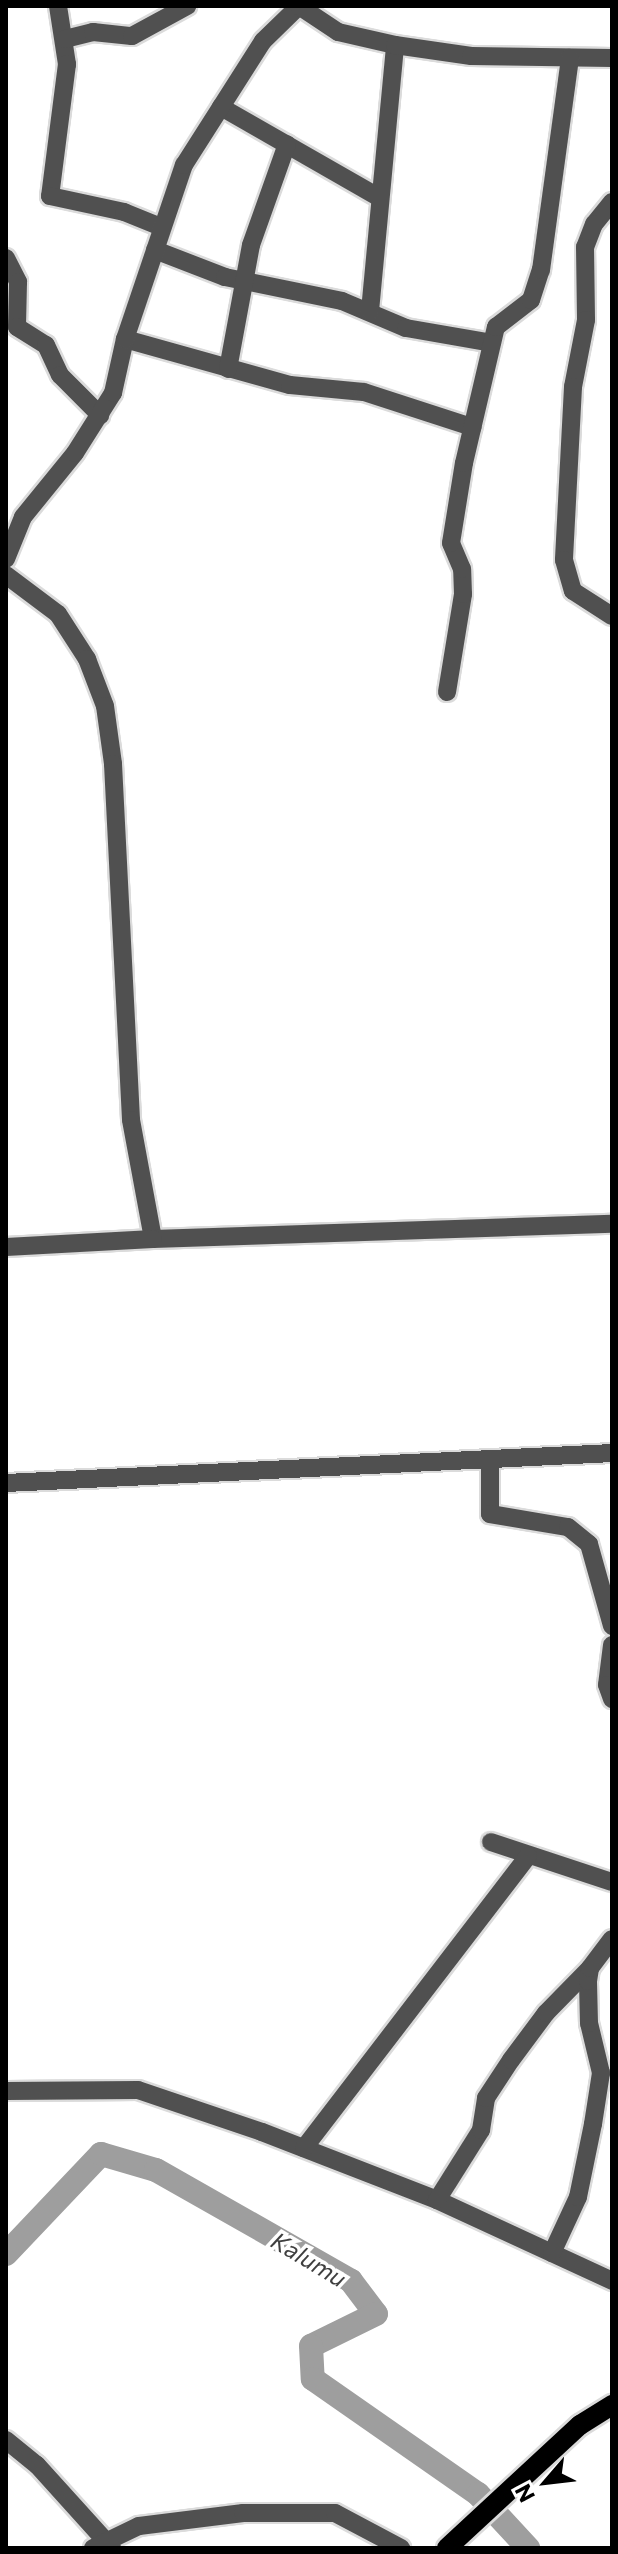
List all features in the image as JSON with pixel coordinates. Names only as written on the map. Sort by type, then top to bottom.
[{"type":"main road","points":[[447,2548],[580,2425],[612,2405]]},
{"type":"street","points":[[58,6],[65,39],[66,71],[50,196],[124,212],[161,227]]},
{"type":"street","points":[[65,39],[93,32],[132,36],[187,6]]},
{"type":"street","points":[[6,559],[23,517],[100,415],[113,393],[125,339],[184,165],[263,41],[299,6],[338,32],[395,45],[471,56],[612,58]]},
{"type":"street","points":[[370,311],[395,45]]},
{"type":"street","points":[[447,692],[464,578],[451,543],[452,529],[492,343],[501,321],[524,307],[536,291],[570,58]]},
{"type":"street","points":[[221,107],[380,198]]},
{"type":"street","points":[[228,369],[251,245],[287,144]]},
{"type":"street","points":[[612,202],[588,234],[585,247],[586,320],[573,387],[564,560],[573,591],[612,616]]},
{"type":"street","points":[[155,250],[244,282],[319,294],[370,311],[406,328],[492,343]]},
{"type":"street","points":[[6,258],[18,282],[17,327],[46,345],[60,375],[100,415]]},
{"type":"street","points":[[125,339],[303,387],[364,392],[472,427]]},
{"type":"street","points":[[6,575],[58,614],[87,659],[105,706],[113,764],[131,1120],[153,1239]]},
{"type":"street","points":[[6,1247],[153,1239],[612,1224]]},
{"type":"street","points":[[6,1483],[490,1462],[612,1453]]},
{"type":"street","points":[[490,1462],[490,1514],[568,1527],[589,1544],[612,1626]]},
{"type":"street","points":[[612,1645],[607,1685],[612,1699]]},
{"type":"street","points":[[491,1842],[612,1882]]},
{"type":"street","points":[[304,2148],[528,1856]]},
{"type":"street","points":[[437,2200],[481,2130],[486,2098],[511,2060],[546,2013],[590,1968],[612,1939]]},
{"type":"street","points":[[552,2253],[581,2186],[601,2073],[589,2023],[590,1968]]},
{"type":"street","points":[[6,2091],[138,2090],[304,2148],[437,2200],[612,2281]]},
{"type":"street","points":[[6,2440],[37,2465],[104,2545],[148,2524],[243,2513],[335,2513],[401,2548]]},
{"type":"waterway","name":"Kalumu","points":[[6,2254],[101,2154],[156,2170],[351,2281],[376,2314],[311,2346],[313,2379],[478,2494],[528,2548]]}]
